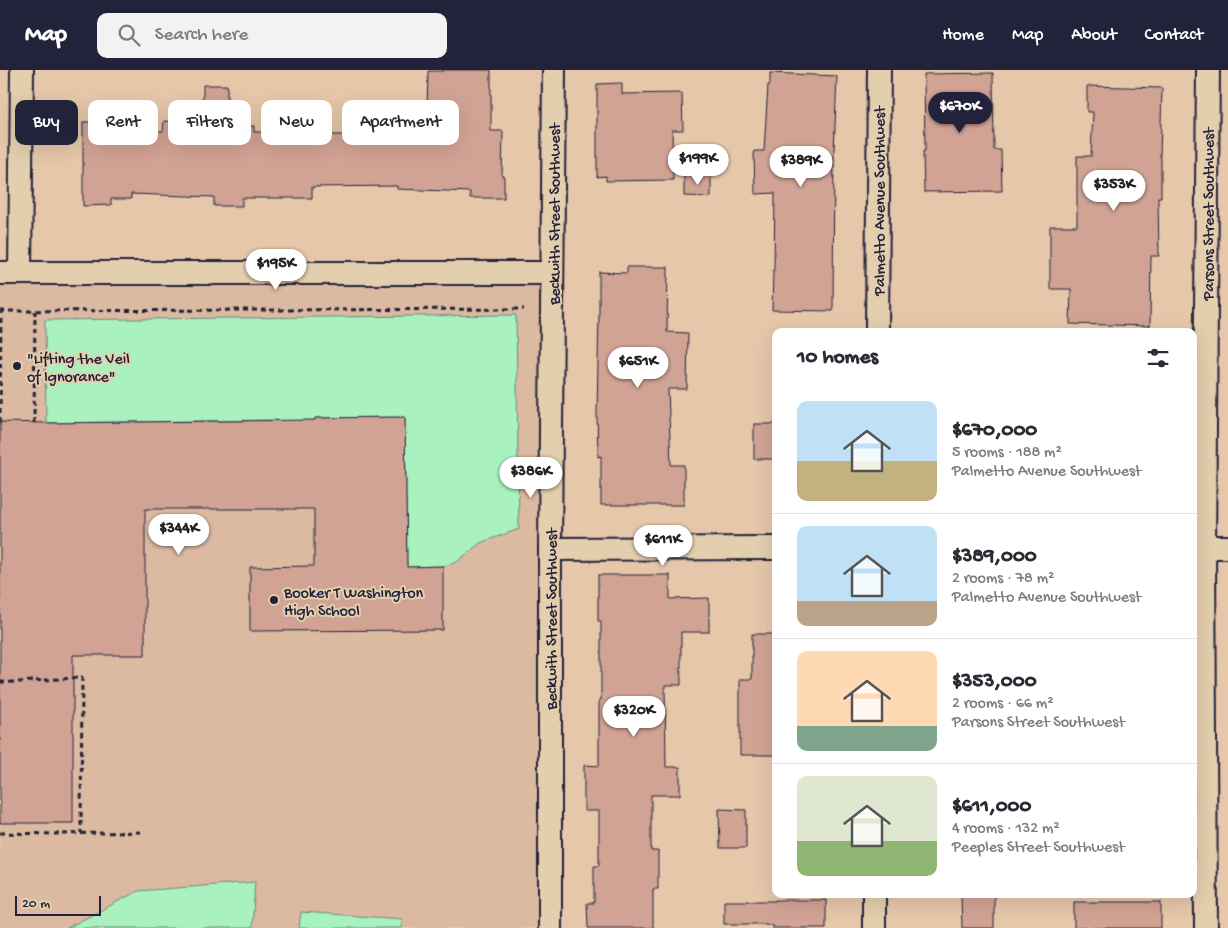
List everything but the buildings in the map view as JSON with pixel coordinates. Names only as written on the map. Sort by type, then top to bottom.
[{"type":"street","points":[[22,70],[10,273],[552,273]]},
{"type":"street","name":"Beckwith Street Southwest","points":[[550,928],[550,549],[554,70]]},
{"type":"street","name":"Palmetto Avenue Southwest","points":[[877,328],[879,70]]},
{"type":"street","name":"Parsons Street Southwest","points":[[1206,928],[1199,547],[1208,70]]},
{"type":"street","points":[[1199,547],[1228,547]]},
{"type":"street","points":[[550,549],[772,548]]},
{"type":"street","points":[[874,898],[874,928]]},
{"type":"path","points":[[0,422],[0,310],[524,308]]},
{"type":"path","points":[[34,423],[35,310]]},
{"type":"path","points":[[0,682],[82,678],[82,833]]},
{"type":"path","points":[[0,834],[143,832]]},
{"type":"shaded area","name":"Booker T Washington High School","points":[[0,273],[552,273],[545,928],[0,928]]},
{"type":"green space","points":[[516,315],[519,529],[480,543],[457,562],[443,566],[407,567],[405,417],[316,418],[315,431],[273,420],[46,423],[45,320]]},
{"type":"green space","points":[[255,882],[252,928],[67,928],[138,891]]},
{"type":"green space","points":[[301,912],[402,919],[402,928],[299,928]]},
{"type":"place","name":"\"Lifting the Veil of Ignorance\"","points":[[17,366]]},
{"type":"place","name":"Booker T Washington High School","points":[[274,600]]}]
